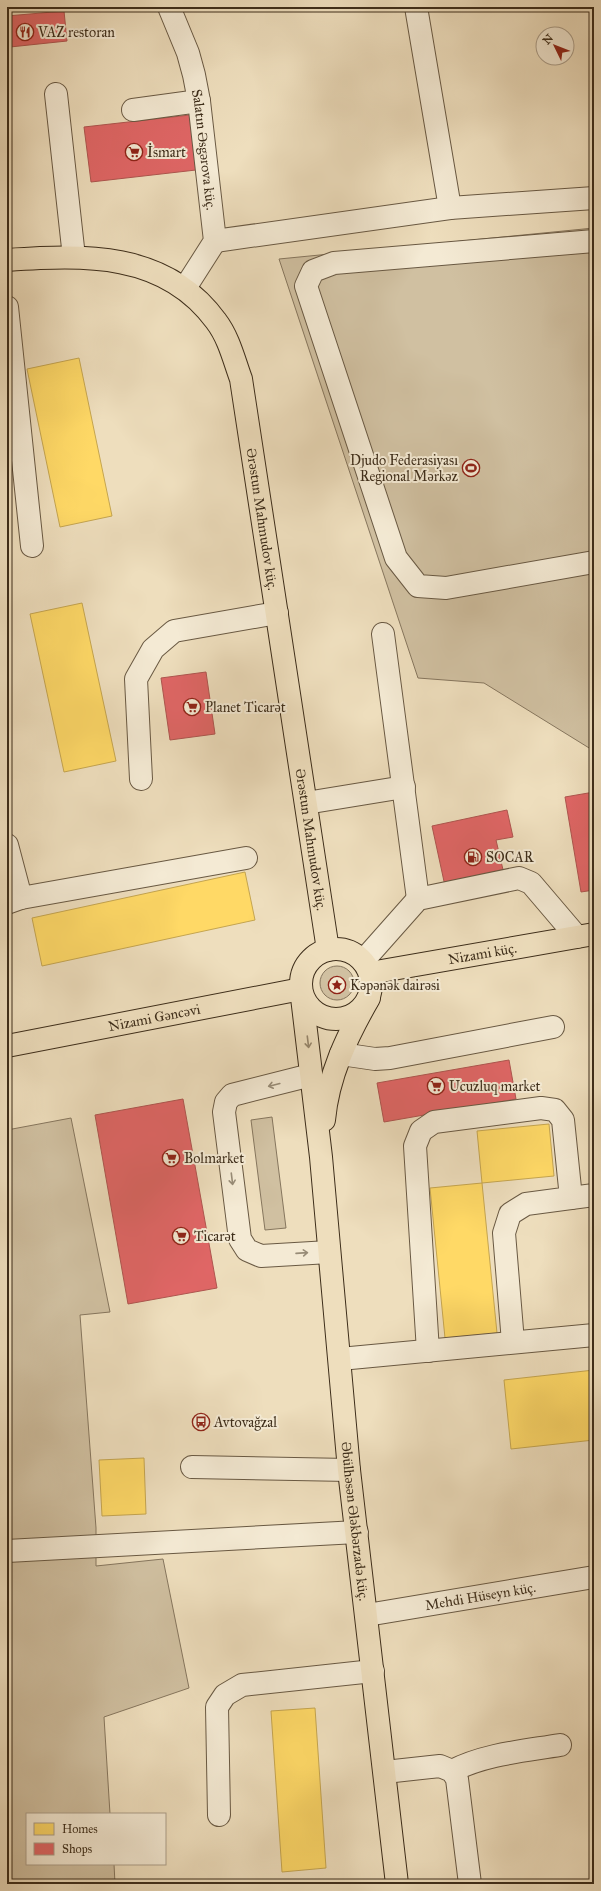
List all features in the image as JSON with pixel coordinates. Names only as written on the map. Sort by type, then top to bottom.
[{"type":"main road","name":"Ərəstun Mahmudov küç.","points":[[7,260],[74,257],[112,260],[161,274],[185,288],[217,321],[230,347],[241,380],[328,950]]},
{"type":"main road","name":"Nizami küç.","points":[[367,967],[585,936]]},
{"type":"main road","points":[[341,949],[354,953],[367,967],[372,986],[369,998],[341,1054],[326,1101],[321,1157],[301,989],[302,976],[307,964],[316,955],[328,950],[341,949]]},
{"type":"main road","points":[[301,989],[305,1002],[314,1012],[325,1018],[338,1020],[351,1016],[362,1009],[369,998]]},
{"type":"main road","name":"Nizami Gəncəvi","points":[[7,1046],[301,989]]},
{"type":"main road","name":"Əbülhəsən Ələkbərzadə küç.","points":[[321,1157],[349,1470],[397,1884]]},
{"type":"street","name":"Salatın Əsgərova küç.","points":[[168,7],[188,53],[199,101],[215,241]]},
{"type":"street","points":[[416,7],[450,208]]},
{"type":"street","points":[[56,94],[74,257]]},
{"type":"street","points":[[132,110],[199,101]]},
{"type":"street","points":[[185,288],[215,241],[450,208],[594,198]]},
{"type":"street","points":[[594,241],[334,263],[313,271],[306,286],[396,558],[418,586],[446,588],[594,562]]},
{"type":"street","points":[[7,307],[14,433],[32,546]]},
{"type":"street","points":[[141,779],[136,679],[153,649],[174,631],[277,613]]},
{"type":"street","points":[[383,634],[418,899]]},
{"type":"street","points":[[306,803],[404,788]]},
{"type":"street","points":[[7,845],[14,900],[246,858]]},
{"type":"street","points":[[367,967],[418,899],[519,878],[531,883],[585,936]]},
{"type":"street","points":[[341,1054],[375,1059],[390,1058],[553,1027]]},
{"type":"street","points":[[311,1075],[232,1095],[226,1102],[224,1112],[240,1240],[247,1250],[261,1256],[329,1252]]},
{"type":"street","points":[[428,1350],[415,1146],[421,1132],[434,1122],[541,1108],[555,1110],[563,1120],[571,1198]]},
{"type":"street","points":[[513,1342],[504,1233],[510,1214],[526,1204],[594,1195]]},
{"type":"street","points":[[340,1359],[594,1335]]},
{"type":"street","points":[[192,1467],[349,1470]]},
{"type":"street","points":[[7,1551],[357,1532]]},
{"type":"street","name":"Mehdi Hüseyn küç.","points":[[367,1615],[594,1577]]},
{"type":"street","points":[[220,1815],[217,1707],[225,1695],[242,1685],[373,1671]]},
{"type":"street","points":[[452,1771],[469,1763],[481,1760],[560,1745]]},
{"type":"street","points":[[385,1772],[440,1766],[452,1771],[457,1779],[470,1884]]},
{"type":"shaded area","name":"Djudo Federasiyası Regional Mərkəz","points":[[594,228],[594,751],[484,683],[418,678],[279,259]]},
{"type":"shaded area","name":"Kəpənək dairəsi","points":[[337,966],[349,971],[354,983],[349,995],[337,1000],[325,995],[320,983],[325,971]]},
{"type":"shaded area","points":[[272,1117],[286,1228],[265,1230],[251,1120]]},
{"type":"shaded area","points":[[71,1118],[110,1312],[80,1315],[96,1528],[96,1566],[163,1559],[189,1688],[104,1717],[110,1813],[26,1813],[26,1865],[114,1865],[115,1884],[7,1884],[7,1130]]},
{"type":"building: Homes","points":[[79,358],[112,516],[60,527],[27,369]]},
{"type":"building: Homes","points":[[82,603],[116,761],[64,772],[30,614]]},
{"type":"building: Homes","points":[[245,872],[255,920],[42,966],[32,918]]},
{"type":"building: Homes","points":[[549,1124],[554,1176],[482,1183],[477,1131]]},
{"type":"building: Homes","points":[[482,1183],[497,1333],[445,1338],[430,1188]]},
{"type":"building: Homes","points":[[594,1370],[594,1440],[511,1449],[504,1380]]},
{"type":"building: Homes","points":[[144,1458],[146,1514],[102,1516],[99,1460]]},
{"type":"building: Homes","points":[[315,1708],[326,1868],[282,1872],[271,1711]]},
{"type":"building: Shops","points":[[64,11],[67,41],[10,47],[11,65],[7,66],[7,16]]},
{"type":"building: Shops","points":[[190,115],[196,170],[91,182],[84,127]]},
{"type":"building: Shops","points":[[206,672],[215,734],[170,740],[161,678]]},
{"type":"building: Shops","points":[[594,792],[594,890],[581,892],[565,797]]},
{"type":"building: Shops","points":[[507,810],[513,837],[496,840],[504,874],[445,886],[432,826]]},
{"type":"building: Shops","points":[[509,1060],[516,1099],[384,1122],[377,1083]]},
{"type":"building: Shops","points":[[183,1099],[217,1288],[128,1304],[95,1115]]},
{"type":"place","name":"VAZ restoran","points":[[25,32]]},
{"type":"place","name":"İsmart","points":[[134,152]]},
{"type":"place","name":"Djudo Federasiyası Regional Mərkəz","points":[[471,468]]},
{"type":"place","name":"Planet Ticarət","points":[[192,707]]},
{"type":"place","name":"SOCAR","points":[[473,857]]},
{"type":"place","name":"Kəpənək dairəsi","points":[[337,985]]},
{"type":"place","name":"Ucuzluq market","points":[[436,1086]]},
{"type":"place","name":"Bolmarket","points":[[171,1158]]},
{"type":"place","name":"Ticarət","points":[[181,1236]]},
{"type":"place","name":"Avtovağzal","points":[[201,1422]]}]
